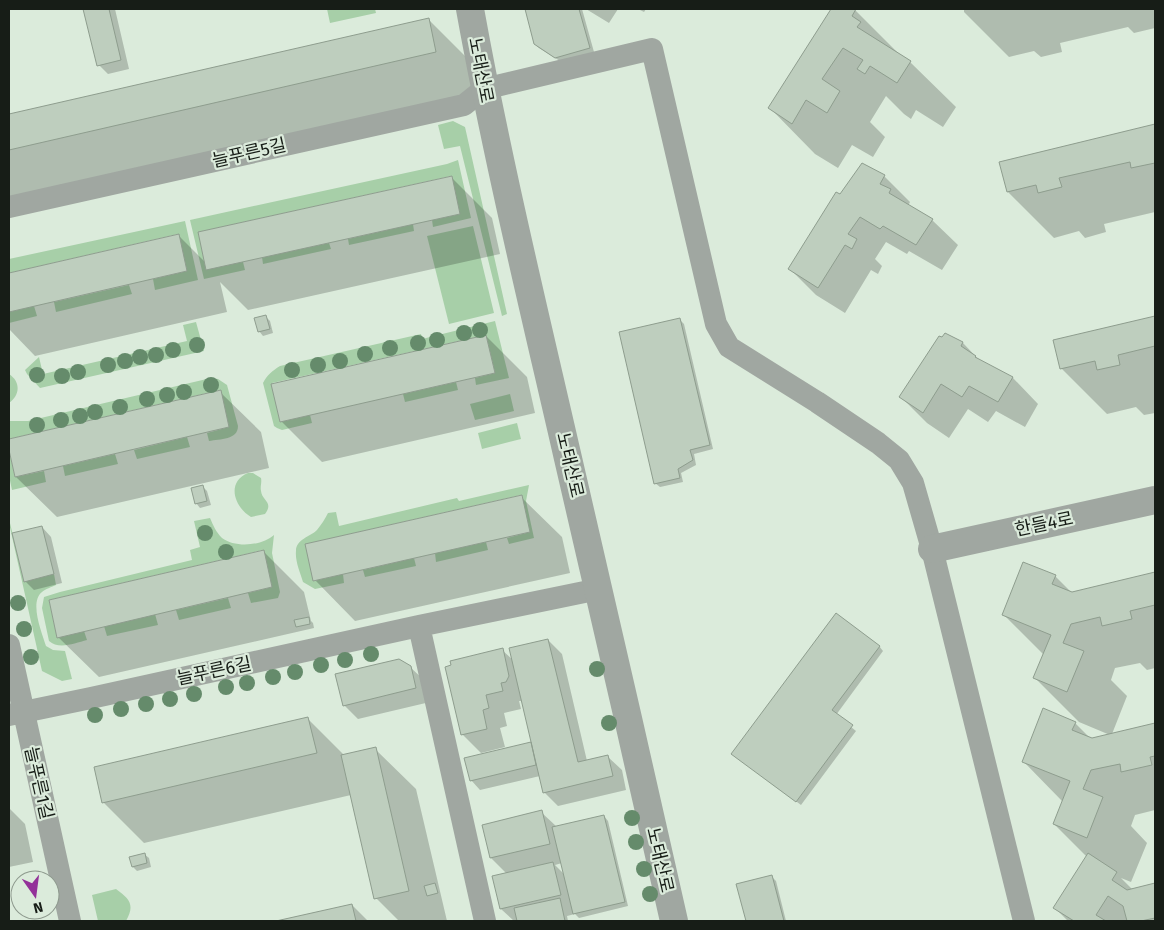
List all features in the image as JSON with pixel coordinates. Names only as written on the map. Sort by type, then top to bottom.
[{"type":"street","name":"노태산로","points":[[470,9],[484,89],[510,209],[674,921]]},
{"type":"street","points":[[484,89],[652,49],[716,324],[728,347],[817,402],[878,443],[898,460],[914,483],[1024,921]]},
{"type":"street","name":"늘푸른5길","points":[[9,207],[464,105],[484,89]]},
{"type":"street","name":"한들4로","points":[[932,549],[1155,500]]},
{"type":"street","name":"늘푸른6길","points":[[16,713],[599,589]]},
{"type":"street","points":[[419,626],[485,921]]},
{"type":"street","name":"늘푸른1길","points":[[9,645],[16,713],[70,921]]},
{"type":"green space","points":[[327,9],[375,9],[376,13],[330,23]]},
{"type":"green space","points":[[453,121],[465,127],[507,314],[502,316],[460,146],[444,149],[438,125]]},
{"type":"green space","points":[[458,160],[471,218],[433,227],[432,220],[460,214],[451,176],[199,232],[243,262],[245,270],[204,279],[190,220],[447,164]]},
{"type":"green space","points":[[185,221],[198,280],[155,290],[153,279],[187,271],[178,234],[9,273],[9,259]]},
{"type":"green space","points":[[413,224],[414,231],[349,245],[348,239]]},
{"type":"green space","points":[[473,226],[494,313],[449,324],[427,236]]},
{"type":"green space","points":[[329,243],[331,249],[263,264],[262,257]]},
{"type":"green space","points":[[129,285],[132,294],[56,312],[54,302]]},
{"type":"green space","points":[[34,306],[37,316],[9,323],[9,312]]},
{"type":"green space","points":[[495,321],[509,378],[476,385],[475,378],[495,373],[486,335],[272,383],[280,422],[310,415],[312,423],[282,430],[274,426],[263,383],[270,373],[280,366],[421,334],[422,339]]},
{"type":"green space","points":[[196,322],[204,351],[40,388],[25,370],[39,357],[43,374],[187,341],[183,325]]},
{"type":"green space","points":[[9,374],[16,381],[18,388],[13,400],[9,403]]},
{"type":"green space","points":[[211,378],[218,379],[227,385],[238,426],[235,434],[228,438],[209,441],[207,433],[229,427],[220,390],[9,439],[9,421],[28,421]]},
{"type":"green space","points":[[456,382],[458,390],[405,402],[403,394]]},
{"type":"green space","points":[[510,394],[514,411],[475,420],[470,404]]},
{"type":"green space","points":[[517,423],[521,439],[482,449],[478,433]]},
{"type":"green space","points":[[187,437],[190,447],[137,459],[134,450]]},
{"type":"green space","points":[[9,450],[15,477],[44,471],[46,482],[12,490],[9,476]]},
{"type":"green space","points":[[115,454],[118,464],[65,476],[63,466]]},
{"type":"green space","points":[[248,473],[253,473],[261,478],[262,494],[268,504],[265,514],[251,517],[245,513],[237,501],[235,488],[237,482]]},
{"type":"green space","points":[[529,485],[526,501],[534,538],[509,544],[507,538],[530,532],[521,495],[306,544],[314,581],[343,574],[344,583],[315,589],[303,582],[296,559],[298,544],[317,530],[328,513],[336,512],[339,526],[457,498],[459,501]]},
{"type":"green space","points":[[210,518],[216,531],[222,538],[234,543],[263,542],[274,535],[272,553],[280,592],[278,598],[251,603],[248,593],[272,587],[263,550],[49,600],[57,637],[84,631],[87,640],[62,645],[53,644],[49,641],[42,608],[44,597],[192,560],[190,550],[200,547],[194,521]]},
{"type":"green space","points":[[9,519],[24,581],[54,574],[56,585],[43,591],[38,597],[36,610],[46,646],[53,650],[65,651],[72,679],[62,681],[42,671]]},
{"type":"green space","points":[[486,542],[488,550],[436,562],[435,553]]},
{"type":"green space","points":[[414,558],[416,566],[365,577],[363,570]]},
{"type":"green space","points":[[228,598],[231,608],[179,620],[176,610]]},
{"type":"green space","points":[[155,614],[158,625],[107,636],[104,626]]},
{"type":"green space","points":[[116,889],[130,903],[130,911],[126,921],[98,921],[92,895]]},
{"type":"building","points":[[83,9],[109,9],[121,60],[97,66]]},
{"type":"building","points":[[525,9],[579,9],[590,48],[555,58],[534,44]]},
{"type":"building","points":[[831,9],[856,9],[852,16],[861,22],[857,27],[911,61],[897,83],[870,66],[865,74],[857,69],[863,60],[843,48],[822,79],[840,91],[827,113],[806,100],[792,124],[768,108]]},
{"type":"building","points":[[429,18],[436,52],[9,150],[9,114]]},
{"type":"building","points":[[1155,124],[1155,163],[1131,168],[1130,162],[1059,178],[1062,187],[1038,193],[1036,185],[1007,192],[999,162]]},
{"type":"building","points":[[862,163],[885,175],[880,184],[891,189],[889,193],[933,219],[916,245],[883,226],[880,229],[860,217],[848,234],[857,239],[852,249],[845,245],[818,288],[788,269],[836,192],[840,194]]},
{"type":"building","points":[[452,176],[460,214],[206,270],[198,232]]},
{"type":"building","points":[[179,234],[187,271],[9,312],[9,273]]},
{"type":"building","points":[[266,315],[270,329],[258,332],[254,318]]},
{"type":"building","points":[[1155,316],[1155,346],[1118,355],[1120,365],[1097,370],[1095,361],[1060,369],[1053,340]]},
{"type":"building","points":[[680,318],[710,445],[690,450],[693,460],[678,469],[680,478],[654,484],[619,332]]},
{"type":"building","points":[[945,333],[963,342],[961,346],[975,357],[1013,377],[998,402],[969,386],[962,397],[941,384],[923,413],[899,397],[939,336],[942,337]]},
{"type":"building","points":[[486,335],[495,373],[280,422],[271,384]]},
{"type":"building","points":[[221,390],[229,427],[15,477],[9,450],[9,439]]},
{"type":"building","points":[[203,485],[207,501],[195,504],[191,488]]},
{"type":"building","points":[[522,495],[530,532],[313,581],[305,544]]},
{"type":"building","points":[[42,526],[54,574],[24,582],[12,533]]},
{"type":"building","points":[[264,550],[272,587],[57,638],[49,600]]},
{"type":"building","points":[[1023,562],[1056,575],[1052,584],[1072,592],[1155,572],[1155,605],[1130,611],[1132,619],[1102,626],[1100,617],[1071,624],[1063,643],[1084,651],[1067,692],[1033,678],[1051,635],[1002,615]]},
{"type":"building","points":[[836,613],[880,646],[832,710],[853,725],[796,802],[731,754]]},
{"type":"building","points":[[309,617],[310,624],[296,627],[294,620]]},
{"type":"building","points":[[548,639],[578,762],[608,755],[613,776],[543,793],[509,648]]},
{"type":"building","points":[[503,648],[509,676],[506,682],[501,683],[503,691],[486,695],[489,708],[483,710],[487,729],[461,735],[445,667],[451,665],[450,661]]},
{"type":"building","points":[[399,659],[411,666],[416,688],[343,706],[335,674]]},
{"type":"building","points":[[1043,708],[1076,722],[1072,730],[1092,738],[1155,723],[1155,756],[1150,757],[1152,765],[1121,772],[1120,764],[1091,770],[1083,789],[1103,797],[1087,838],[1053,824],[1070,781],[1022,762]]},
{"type":"building","points":[[308,717],[317,753],[102,803],[94,767]]},
{"type":"building","points":[[531,742],[536,765],[470,781],[464,758]]},
{"type":"building","points":[[376,747],[409,891],[374,899],[341,755]]},
{"type":"building","points":[[542,810],[550,844],[490,858],[482,825]]},
{"type":"building","points":[[604,815],[625,902],[573,914],[552,827]]},
{"type":"building","points":[[145,853],[147,863],[132,867],[129,857]]},
{"type":"building","points":[[1088,853],[1117,872],[1112,880],[1127,890],[1155,883],[1155,918],[1127,921],[1123,906],[1108,896],[1096,915],[1106,921],[1074,921],[1053,908]]},
{"type":"building","points":[[553,862],[561,895],[500,909],[492,876]]},
{"type":"building","points":[[772,875],[784,921],[746,921],[736,884]]},
{"type":"building","points":[[435,883],[438,893],[427,896],[424,886]]},
{"type":"building","points":[[560,898],[565,921],[517,921],[514,908]]},
{"type":"building","points":[[352,904],[356,921],[276,921]]}]
